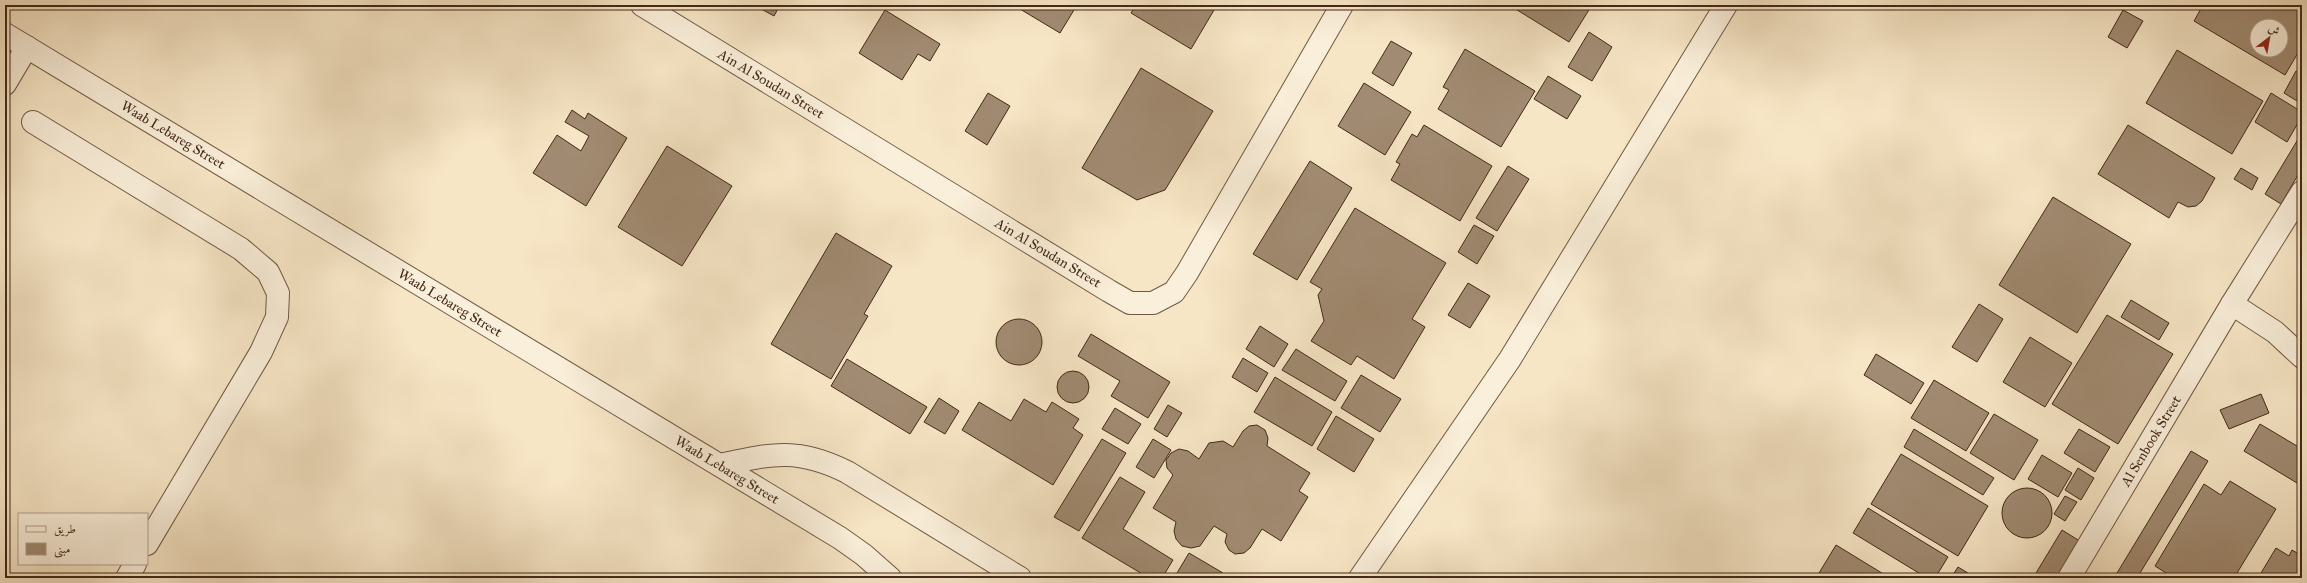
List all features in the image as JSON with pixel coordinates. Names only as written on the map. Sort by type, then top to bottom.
[{"type":"street","name":"Ain Al Soudan Street","points":[[642,5],[1130,303],[1153,303],[1174,292],[1187,273],[1342,5]]},
{"type":"street","points":[[1360,578],[1510,359],[1726,5]]},
{"type":"street","name":"Waab Lebareg Street","points":[[5,34],[840,538],[864,555],[890,578]]},
{"type":"street","points":[[5,84],[27,47]]},
{"type":"street","points":[[34,122],[241,249],[268,272],[278,293],[276,317],[261,352],[148,542]]},
{"type":"street","name":"Al Senbook Street","points":[[2069,578],[2232,304],[2302,192]]},
{"type":"street","points":[[2232,304],[2275,332],[2302,357]]},
{"type":"street","points":[[720,465],[785,454],[806,456],[827,462],[847,472],[1020,578]]},
{"type":"street","points":[[127,578],[134,565]]},
{"type":"building","points":[[754,5],[780,5],[774,16]]},
{"type":"building","points":[[1022,5],[1077,5],[1060,33],[1020,9]]},
{"type":"building","points":[[1136,5],[1217,5],[1191,49],[1131,13]]},
{"type":"building","points":[[1509,5],[1592,5],[1569,42]]},
{"type":"building","points":[[2203,5],[2302,5],[2302,46],[2285,75],[2256,58],[2289,58],[2289,18],[2249,18],[2249,54],[2194,21]]},
{"type":"building","points":[[885,10],[940,44],[930,61],[918,54],[902,80],[859,53]]},
{"type":"building","points":[[2123,10],[2143,21],[2127,48],[2108,37]]},
{"type":"building","points":[[1589,32],[1612,47],[1592,81],[1568,67]]},
{"type":"building","points":[[1391,41],[1412,53],[1393,86],[1372,73]]},
{"type":"building","points":[[1465,49],[1535,91],[1501,147],[1438,109],[1449,90],[1443,87]]},
{"type":"building","points":[[2177,50],[2263,101],[2232,154],[2146,103]]},
{"type":"building","points":[[1141,68],[1213,111],[1165,190],[1137,200],[1082,168]]},
{"type":"building","points":[[2296,71],[2302,75],[2302,104],[2284,93]]},
{"type":"building","points":[[1548,76],[1581,96],[1567,119],[1534,99]]},
{"type":"building","points":[[1364,83],[1411,112],[1385,155],[1338,126]]},
{"type":"building","points":[[988,93],[1010,106],[987,145],[965,131]]},
{"type":"building","points":[[2271,93],[2302,112],[2302,116],[2287,142],[2255,122]]},
{"type":"building","points":[[572,110],[585,119],[588,113],[627,138],[586,206],[533,173],[557,135],[581,151],[589,136],[565,122]]},
{"type":"building","points":[[1424,125],[1492,166],[1460,221],[1391,180],[1400,164],[1396,162],[1412,134],[1417,137]]},
{"type":"building","points":[[2128,125],[2215,178],[2202,201],[2196,206],[2188,207],[2178,202],[2169,218],[2098,174]]},
{"type":"building","points":[[2300,136],[2302,137],[2302,168],[2281,204],[2265,194]]},
{"type":"building","points":[[667,146],[732,186],[682,266],[618,227]]},
{"type":"building","points":[[1310,161],[1352,188],[1297,280],[1253,254]]},
{"type":"building","points":[[1508,166],[1529,179],[1497,231],[1476,218]]},
{"type":"building","points":[[2241,168],[2258,178],[2252,190],[2234,179]]},
{"type":"building","points":[[2053,197],[2131,244],[2077,333],[1999,285]]},
{"type":"building","points":[[1355,208],[1446,263],[1412,319],[1425,327],[1394,379],[1357,356],[1351,365],[1311,341],[1324,321],[1318,295],[1322,289],[1310,282]]},
{"type":"building","points":[[1474,225],[1494,236],[1477,264],[1458,252]]},
{"type":"building","points":[[836,233],[892,266],[864,314],[868,316],[831,379],[771,344]]},
{"type":"building","points":[[1468,283],[1490,296],[1470,328],[1448,315]]},
{"type":"building","points":[[2131,300],[2169,323],[2159,340],[2121,317]]},
{"type":"building","points":[[1979,304],[2003,319],[1977,362],[1952,347]]},
{"type":"building","points":[[2107,315],[2173,354],[2118,444],[2052,404]]},
{"type":"building","points":[[1019,319],[1032,323],[1038,329],[1042,342],[1038,355],[1032,361],[1019,365],[1006,361],[1000,355],[996,342],[1000,329],[1006,323]]},
{"type":"building","points":[[1260,326],[1288,344],[1274,367],[1246,349]]},
{"type":"building","points":[[1091,334],[1170,382],[1148,418],[1111,396],[1120,381],[1078,356]]},
{"type":"building","points":[[2030,337],[2072,363],[2045,407],[2003,382]]},
{"type":"building","points":[[1296,349],[1347,381],[1335,401],[1282,370]]},
{"type":"building","points":[[1876,354],[1924,383],[1911,404],[1864,375]]},
{"type":"building","points":[[1243,358],[1268,373],[1257,392],[1232,377]]},
{"type":"building","points":[[847,359],[927,407],[910,434],[831,386]]},
{"type":"building","points":[[1073,371],[1084,376],[1089,387],[1084,398],[1073,403],[1062,398],[1057,387],[1062,376]]},
{"type":"building","points":[[1361,375],[1401,399],[1380,432],[1341,408]]},
{"type":"building","points":[[1275,377],[1332,412],[1312,446],[1254,412]]},
{"type":"building","points":[[1934,380],[1989,413],[1966,451],[1911,418]]},
{"type":"building","points":[[2261,394],[2269,413],[2229,429],[2220,410]]},
{"type":"building","points":[[939,398],[959,411],[945,434],[924,422]]},
{"type":"building","points":[[1024,399],[1046,412],[1052,402],[1079,419],[1073,428],[1083,435],[1053,485],[962,430],[979,402],[1011,421]]},
{"type":"building","points":[[1168,405],[1182,413],[1167,437],[1154,429]]},
{"type":"building","points":[[1115,408],[1141,424],[1128,444],[1102,429]]},
{"type":"building","points":[[1994,414],[2038,440],[2014,480],[1970,453]]},
{"type":"building","points":[[1336,416],[1374,439],[1354,472],[1317,449]]},
{"type":"building","points":[[2260,424],[2302,449],[2302,486],[2244,451]]},
{"type":"building","points":[[1257,425],[1265,430],[1268,438],[1267,446],[1310,473],[1299,491],[1308,497],[1281,541],[1262,529],[1250,548],[1244,553],[1235,554],[1229,550],[1225,542],[1227,534],[1214,526],[1200,546],[1191,548],[1182,546],[1176,539],[1174,531],[1176,522],[1153,508],[1173,475],[1167,468],[1166,460],[1171,453],[1179,449],[1188,451],[1199,459],[1209,443],[1223,441],[1233,447],[1243,431],[1249,426]]},
{"type":"building","points":[[1914,429],[1994,478],[1983,495],[1904,447]]},
{"type":"building","points":[[2079,429],[2110,447],[2095,472],[2064,453]]},
{"type":"building","points":[[1102,439],[1126,453],[1079,531],[1054,517]]},
{"type":"building","points":[[1153,439],[1171,450],[1154,478],[1136,467]]},
{"type":"building","points":[[2191,451],[2208,461],[2137,578],[2114,578]]},
{"type":"building","points":[[1901,454],[1988,506],[1958,556],[1871,504]]},
{"type":"building","points":[[2042,455],[2072,473],[2058,497],[2028,479]]},
{"type":"building","points":[[2078,468],[2094,478],[2081,500],[2065,490]]},
{"type":"building","points":[[1120,477],[1145,492],[1123,529],[1173,560],[1162,578],[1149,578],[1082,538]]},
{"type":"building","points":[[2230,481],[2276,509],[2234,578],[2174,578],[2155,566],[2204,484],[2221,495]]},
{"type":"building","points":[[2022,488],[2032,488],[2045,495],[2052,508],[2052,518],[2045,531],[2032,538],[2022,538],[2013,534],[2006,527],[2002,518],[2002,508],[2006,499],[2013,492]]},
{"type":"building","points":[[2065,496],[2077,502],[2065,521],[2054,514]]},
{"type":"building","points":[[1868,508],[1948,557],[1935,578],[1927,578],[1853,533]]},
{"type":"building","points":[[2062,530],[2083,543],[2062,578],[2033,578]]},
{"type":"building","points":[[1836,545],[1890,578],[1816,578]]},
{"type":"building","points":[[2276,548],[2289,556],[2292,550],[2302,556],[2302,578],[2258,578]]},
{"type":"building","points":[[1189,553],[1223,573],[1219,578],[1174,578]]},
{"type":"building","points":[[1958,567],[1976,578],[1951,578]]}]
